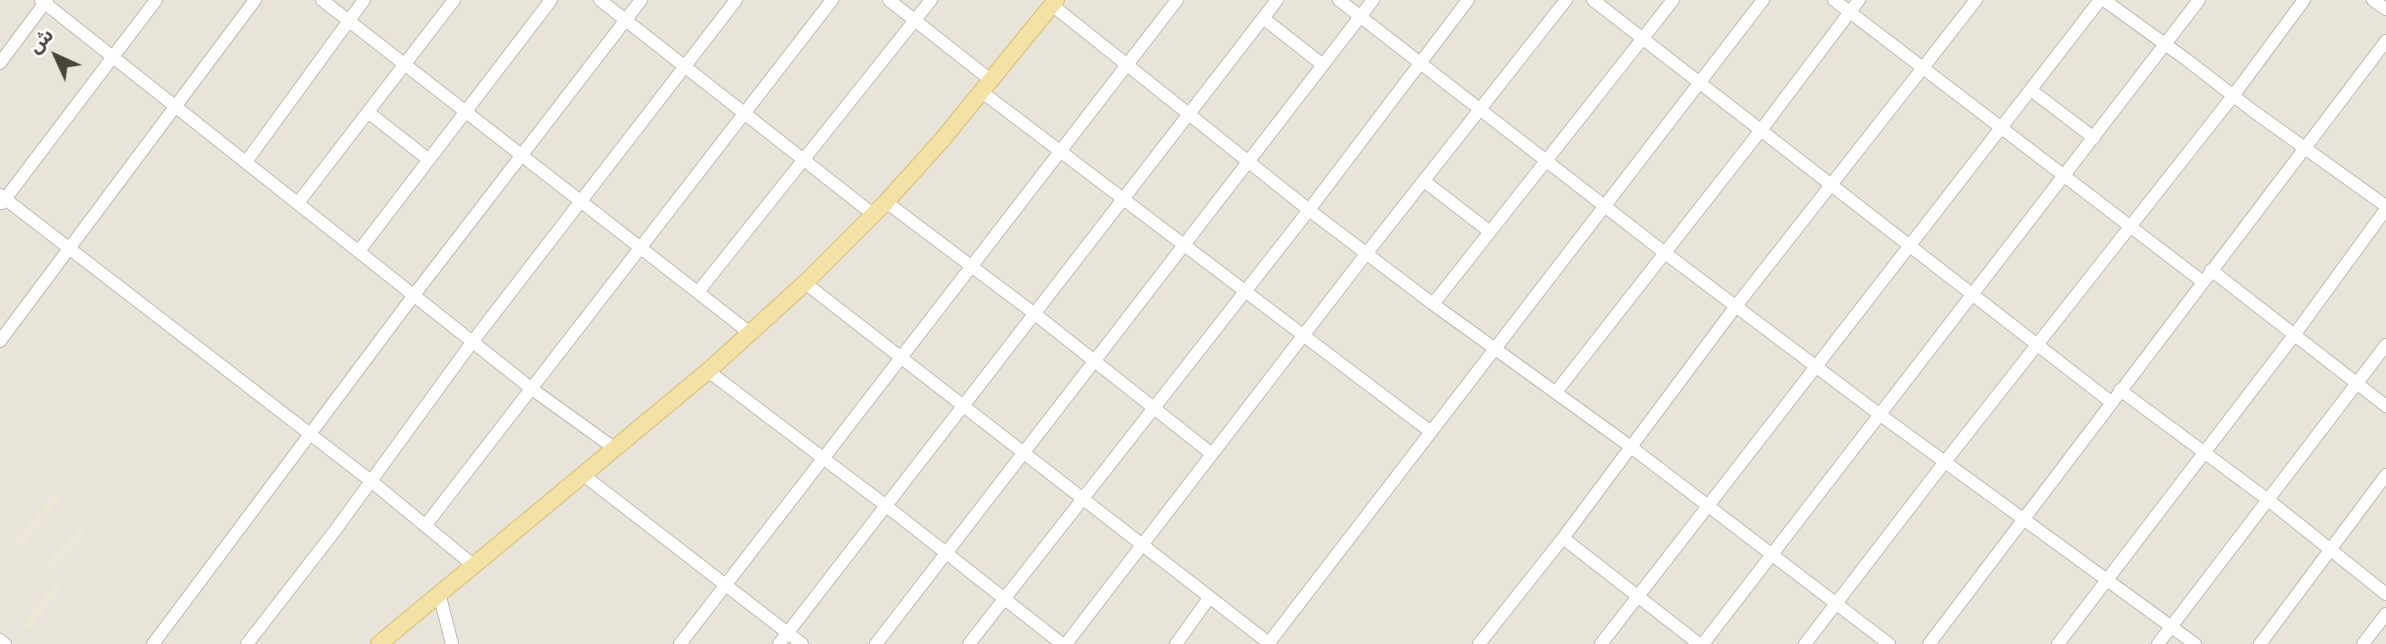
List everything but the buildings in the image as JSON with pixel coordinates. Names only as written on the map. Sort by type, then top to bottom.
[{"type":"main road","points":[[384,642],[439,593],[708,371],[805,283],[886,202],[987,87],[1054,3]]},
{"type":"street","points":[[156,0],[2,200],[69,248],[371,481],[473,565]]},
{"type":"street","points":[[0,341],[256,0]]},
{"type":"street","points":[[322,0],[750,333]]},
{"type":"street","points":[[246,162],[364,0]]},
{"type":"street","points":[[298,203],[454,0]]},
{"type":"street","points":[[359,251],[551,0]]},
{"type":"street","points":[[600,0],[745,111],[874,215]]},
{"type":"street","points":[[153,644],[414,295],[641,0]]},
{"type":"street","points":[[247,644],[473,341],[736,0]]},
{"type":"street","points":[[425,526],[832,0]]},
{"type":"street","points":[[889,0],[1059,152],[1432,432]]},
{"type":"street","points":[[698,292],[932,0]]},
{"type":"street","points":[[680,644],[1177,0]]},
{"type":"street","points":[[779,644],[1277,0]]},
{"type":"street","points":[[1339,0],[1815,366],[1944,463],[2195,644]]},
{"type":"street","points":[[876,644],[1373,0]]},
{"type":"street","points":[[970,644],[1309,210],[1468,0]]},
{"type":"street","points":[[708,371],[1064,644],[1566,0]]},
{"type":"street","points":[[1593,0],[2111,402]]},
{"type":"street","points":[[1433,304],[1673,0]]},
{"type":"street","points":[[805,283],[1269,644],[1763,0]]},
{"type":"street","points":[[1834,0],[2203,282]]},
{"type":"street","points":[[1556,393],[1859,0]]},
{"type":"street","points":[[1479,644],[1563,538],[1736,306],[1976,0]]},
{"type":"street","points":[[1601,644],[2102,0],[2386,208],[2295,334],[2058,644]]},
{"type":"street","points":[[1563,538],[1701,644],[2199,0]]},
{"type":"street","points":[[1805,644],[2233,96],[2304,0]]},
{"type":"street","points":[[2373,0],[2386,9]]},
{"type":"street","points":[[0,63],[44,1],[532,389],[614,448]]},
{"type":"street","points":[[1054,3],[1366,254],[1631,447],[1889,644]]},
{"type":"street","points":[[1263,18],[1323,65]]},
{"type":"street","points":[[1933,642],[2023,518],[2386,41]]},
{"type":"street","points":[[2031,90],[2094,138]]},
{"type":"street","points":[[368,112],[429,160]]},
{"type":"street","points":[[1424,181],[1490,232]]},
{"type":"street","points":[[886,202],[1035,314],[1212,454]]},
{"type":"street","points":[[2211,270],[2386,406]]},
{"type":"street","points":[[2158,644],[2386,345]]},
{"type":"street","points":[[2120,390],[2267,499],[2386,594]]},
{"type":"street","points":[[582,474],[802,644]]},
{"type":"street","points":[[2260,644],[2386,475]]},
{"type":"street","points":[[439,593],[452,644]]},
{"type":"street","points":[[1176,644],[1209,598]]},
{"type":"street","points":[[2363,644],[2386,614]]},
{"type":"street","points":[[0,640],[5,644]]},
{"type":"shaded area","points":[[0,0],[2386,0],[2386,644],[0,644]]},
{"type":"shaded area","points":[[56,492],[62,498],[21,546],[15,540]]},
{"type":"shaded area","points":[[82,527],[88,533],[50,571],[44,566]]},
{"type":"shaded area","points":[[54,583],[61,588],[28,631],[21,627]]}]
